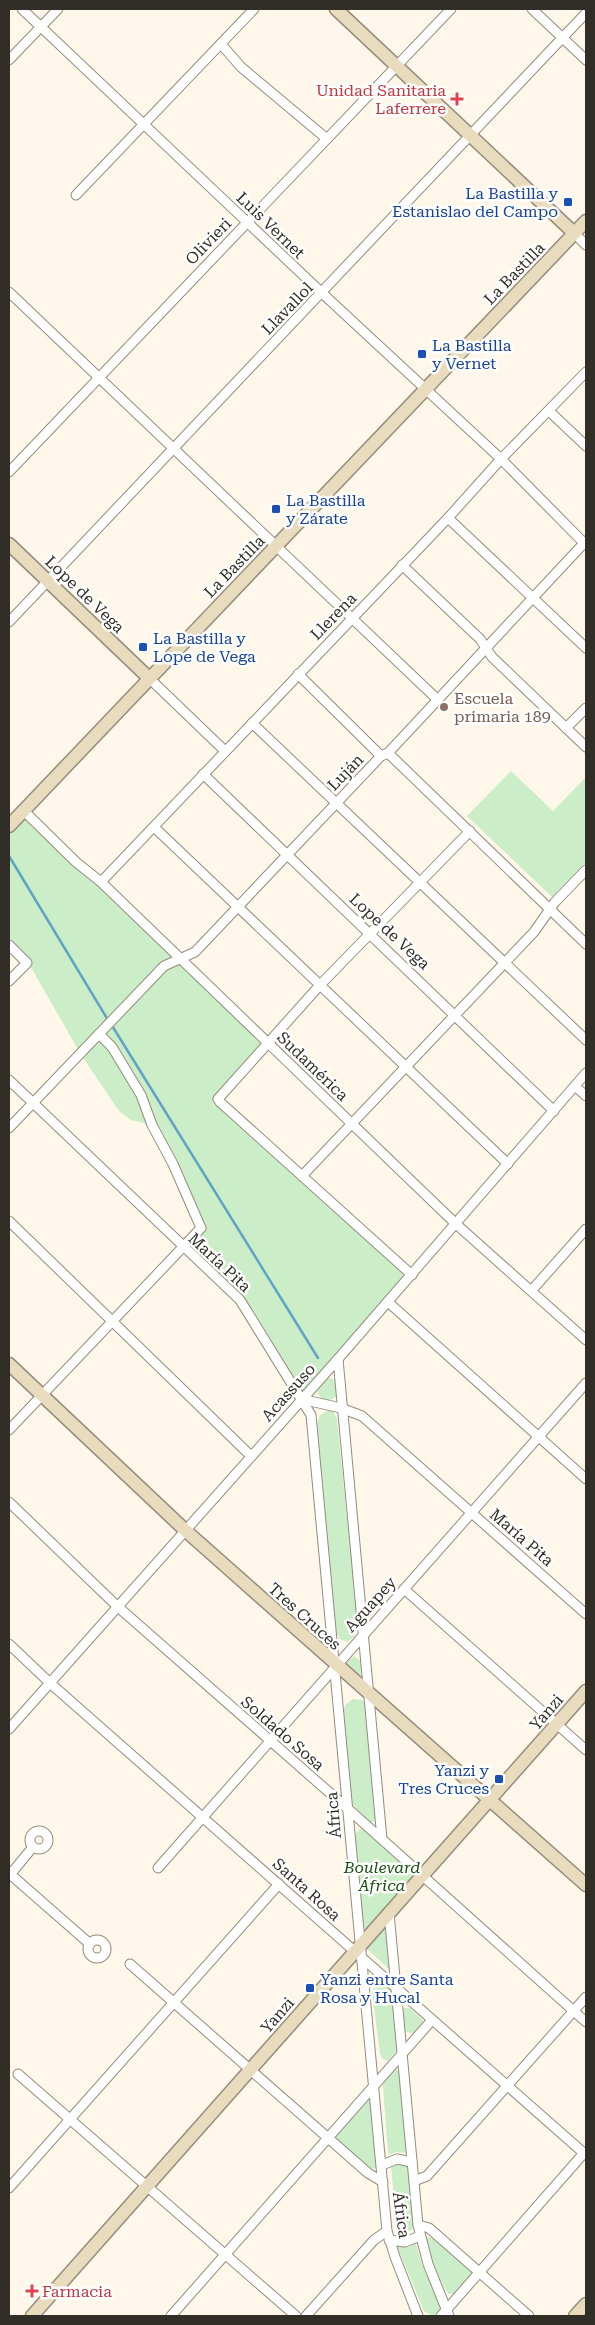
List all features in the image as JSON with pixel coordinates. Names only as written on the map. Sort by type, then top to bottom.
[{"type":"street","name":"Luis Vernet","points":[[22,9],[322,293],[501,459],[586,543]]},
{"type":"street","points":[[9,60],[58,9]]},
{"type":"street","points":[[76,195],[254,9]]},
{"type":"street","points":[[336,9],[586,245]]},
{"type":"street","name":"Olivieri","points":[[9,472],[451,9]]},
{"type":"street","points":[[532,9],[586,60]]},
{"type":"street","name":"Llavallol","points":[[9,622],[586,13]]},
{"type":"street","points":[[221,44],[241,66],[327,139]]},
{"type":"street","name":"La Bastilla","points":[[9,826],[586,221]]},
{"type":"street","points":[[9,292],[438,700]]},
{"type":"street","name":"Llerena","points":[[101,882],[448,518],[501,459],[586,372]]},
{"type":"street","points":[[549,411],[586,446]]},
{"type":"street","points":[[448,518],[586,648]]},
{"type":"street","name":"Luján","points":[[102,1031],[164,966],[195,952],[337,802],[438,700],[533,597],[586,543]]},
{"type":"street","name":"Lope de Vega","points":[[9,544],[225,751]]},
{"type":"street","points":[[402,565],[480,639],[492,657],[586,747]]},
{"type":"street","points":[[298,674],[470,831],[586,944]]},
{"type":"street","points":[[566,728],[586,708]]},
{"type":"street","points":[[252,723],[586,1040]]},
{"type":"street","name":"Lope de Vega","points":[[203,774],[554,1111]]},
{"type":"street","name":"Sudamérica","points":[[23,810],[76,862],[101,882],[456,1224],[586,1340]]},
{"type":"street","points":[[154,827],[508,1164]]},
{"type":"street","points":[[412,1275],[218,1099],[220,1094],[268,1044],[320,985],[470,831]]},
{"type":"street","points":[[302,1176],[534,932],[551,908],[586,870]]},
{"type":"street","points":[[9,945],[27,963],[9,981]]},
{"type":"street","points":[[9,1128],[102,1031],[141,1095],[152,1125],[173,1164],[201,1228],[9,1430]]},
{"type":"street","name":"Acassuso","points":[[9,1729],[412,1275],[586,1074]]},
{"type":"street","name":"María Pita","points":[[9,1080],[246,1307],[301,1399],[341,1408],[362,1416],[586,1614]]},
{"type":"street","points":[[575,1086],[586,1096]]},
{"type":"street","points":[[9,1221],[251,1456]]},
{"type":"street","points":[[532,1290],[586,1229]]},
{"type":"street","points":[[388,1302],[586,1479]]},
{"type":"street","points":[[338,1359],[382,1839]]},
{"type":"street","name":"Tres Cruces","points":[[9,1364],[186,1531],[586,1885]]},
{"type":"street","name":"Aguapey","points":[[158,1868],[586,1382]]},
{"type":"street","name":"África","points":[[301,1399],[309,1409],[312,1423],[388,2236],[418,2316]]},
{"type":"street","name":"Soldado Sosa","points":[[9,1502],[117,1606],[382,1839],[586,2022]]},
{"type":"street","points":[[404,1589],[586,1750]]},
{"type":"street","name":"Santa Rosa","points":[[9,1644],[50,1683],[279,1884],[360,1952],[396,1988],[585,2154]]},
{"type":"street","name":"Yanzi","points":[[32,2316],[251,2069],[360,1952],[389,1913],[586,1691]]},
{"type":"street","points":[[33,1847],[10,1875],[90,1944]]},
{"type":"street","points":[[9,2188],[279,1884]]},
{"type":"street","name":"África","points":[[389,1913],[418,2225],[428,2264],[446,2314]]},
{"type":"street","points":[[130,1964],[368,2174],[383,2182]]},
{"type":"street","points":[[414,2181],[426,2176],[586,1997]]},
{"type":"street","points":[[171,2316],[432,2020]]},
{"type":"street","points":[[18,2074],[296,2316]]},
{"type":"street","points":[[446,2314],[480,2272],[585,2154]]},
{"type":"street","points":[[382,2165],[398,2159],[412,2162]]},
{"type":"street","points":[[418,2225],[429,2228],[529,2316]]},
{"type":"street","points":[[306,2316],[374,2240],[388,2236],[404,2242],[420,2236]]},
{"type":"street","points":[[575,2316],[586,2304]]},
{"type":"shaded area","name":"Unidad Sanitaria Laferrere","points":[[456,90],[466,99],[457,109],[447,99]]},
{"type":"green space","points":[[511,771],[553,811],[586,777],[586,862],[552,897],[467,816]]},
{"type":"green space","points":[[23,810],[268,1044],[218,1099],[412,1275],[301,1399],[246,1307],[182,1247],[201,1228],[152,1125],[131,1120],[119,1111],[80,1053],[32,969],[9,945],[9,826]]},
{"type":"green space","points":[[328,1378],[336,1381],[339,1389],[336,1397],[328,1400],[320,1397],[317,1389],[320,1381]]},
{"type":"green space","points":[[327,1411],[333,1411],[337,1419],[358,1626],[354,1637],[347,1642],[340,1639],[335,1631],[317,1424],[320,1415]]},
{"type":"green space","points":[[354,1656],[361,1661],[361,1674],[358,1675],[347,1666],[347,1662]]},
{"type":"green space","name":"Boulevard África","points":[[353,1699],[362,1700],[368,1707],[376,1819],[369,1823],[351,1802],[343,1710],[346,1704]]},
{"type":"green space","name":"Boulevard África","points":[[361,1828],[415,1873],[370,1928],[366,1929],[363,1926],[354,1835]]},
{"type":"green space","name":"Boulevard África","points":[[386,1926],[391,1971],[366,1948]]},
{"type":"green space","points":[[376,1984],[382,1984],[392,1990],[397,2049],[388,2061],[383,2059],[380,2054],[372,1992]]},
{"type":"green space","points":[[404,2008],[410,2008],[423,2020],[414,2033],[405,2032],[402,2011]]},
{"type":"green space","points":[[397,2069],[400,2071],[407,2153],[395,2152],[390,2155],[388,2153],[383,2086],[385,2078],[393,2070]]},
{"type":"green space","points":[[370,2098],[373,2098],[377,2168],[370,2169],[334,2138]]},
{"type":"green space","points":[[397,2163],[409,2167],[414,2227],[407,2234],[403,2234],[397,2229],[391,2167]]},
{"type":"green space","points":[[425,2237],[437,2238],[471,2270],[473,2274],[455,2294],[449,2294],[445,2289],[425,2247]]},
{"type":"green space","points":[[416,2243],[422,2265],[441,2304],[441,2309],[433,2316],[424,2311],[397,2246],[409,2247]]},
{"type":"waterway","points":[[9,856],[108,1020]]},
{"type":"waterway","points":[[111,1024],[318,1358]]},
{"type":"place","name":"Unidad Sanitaria Laferrere","points":[[457,99]]},
{"type":"place","name":"La Bastilla y Estanislao del Campo","points":[[568,202]]},
{"type":"place","name":"La Bastilla y Vernet","points":[[422,354]]},
{"type":"place","name":"La Bastilla y Zárate","points":[[276,509]]},
{"type":"place","name":"La Bastilla y Lope de Vega","points":[[143,647]]},
{"type":"place","name":"Escuela primaria 189","points":[[444,707]]},
{"type":"place","name":"Yanzi y Tres Cruces","points":[[499,1779]]},
{"type":"place","name":"Yanzi entre Santa Rosa y Hucal","points":[[310,1988]]},
{"type":"place","name":"Farmacia","points":[[32,2291]]}]
